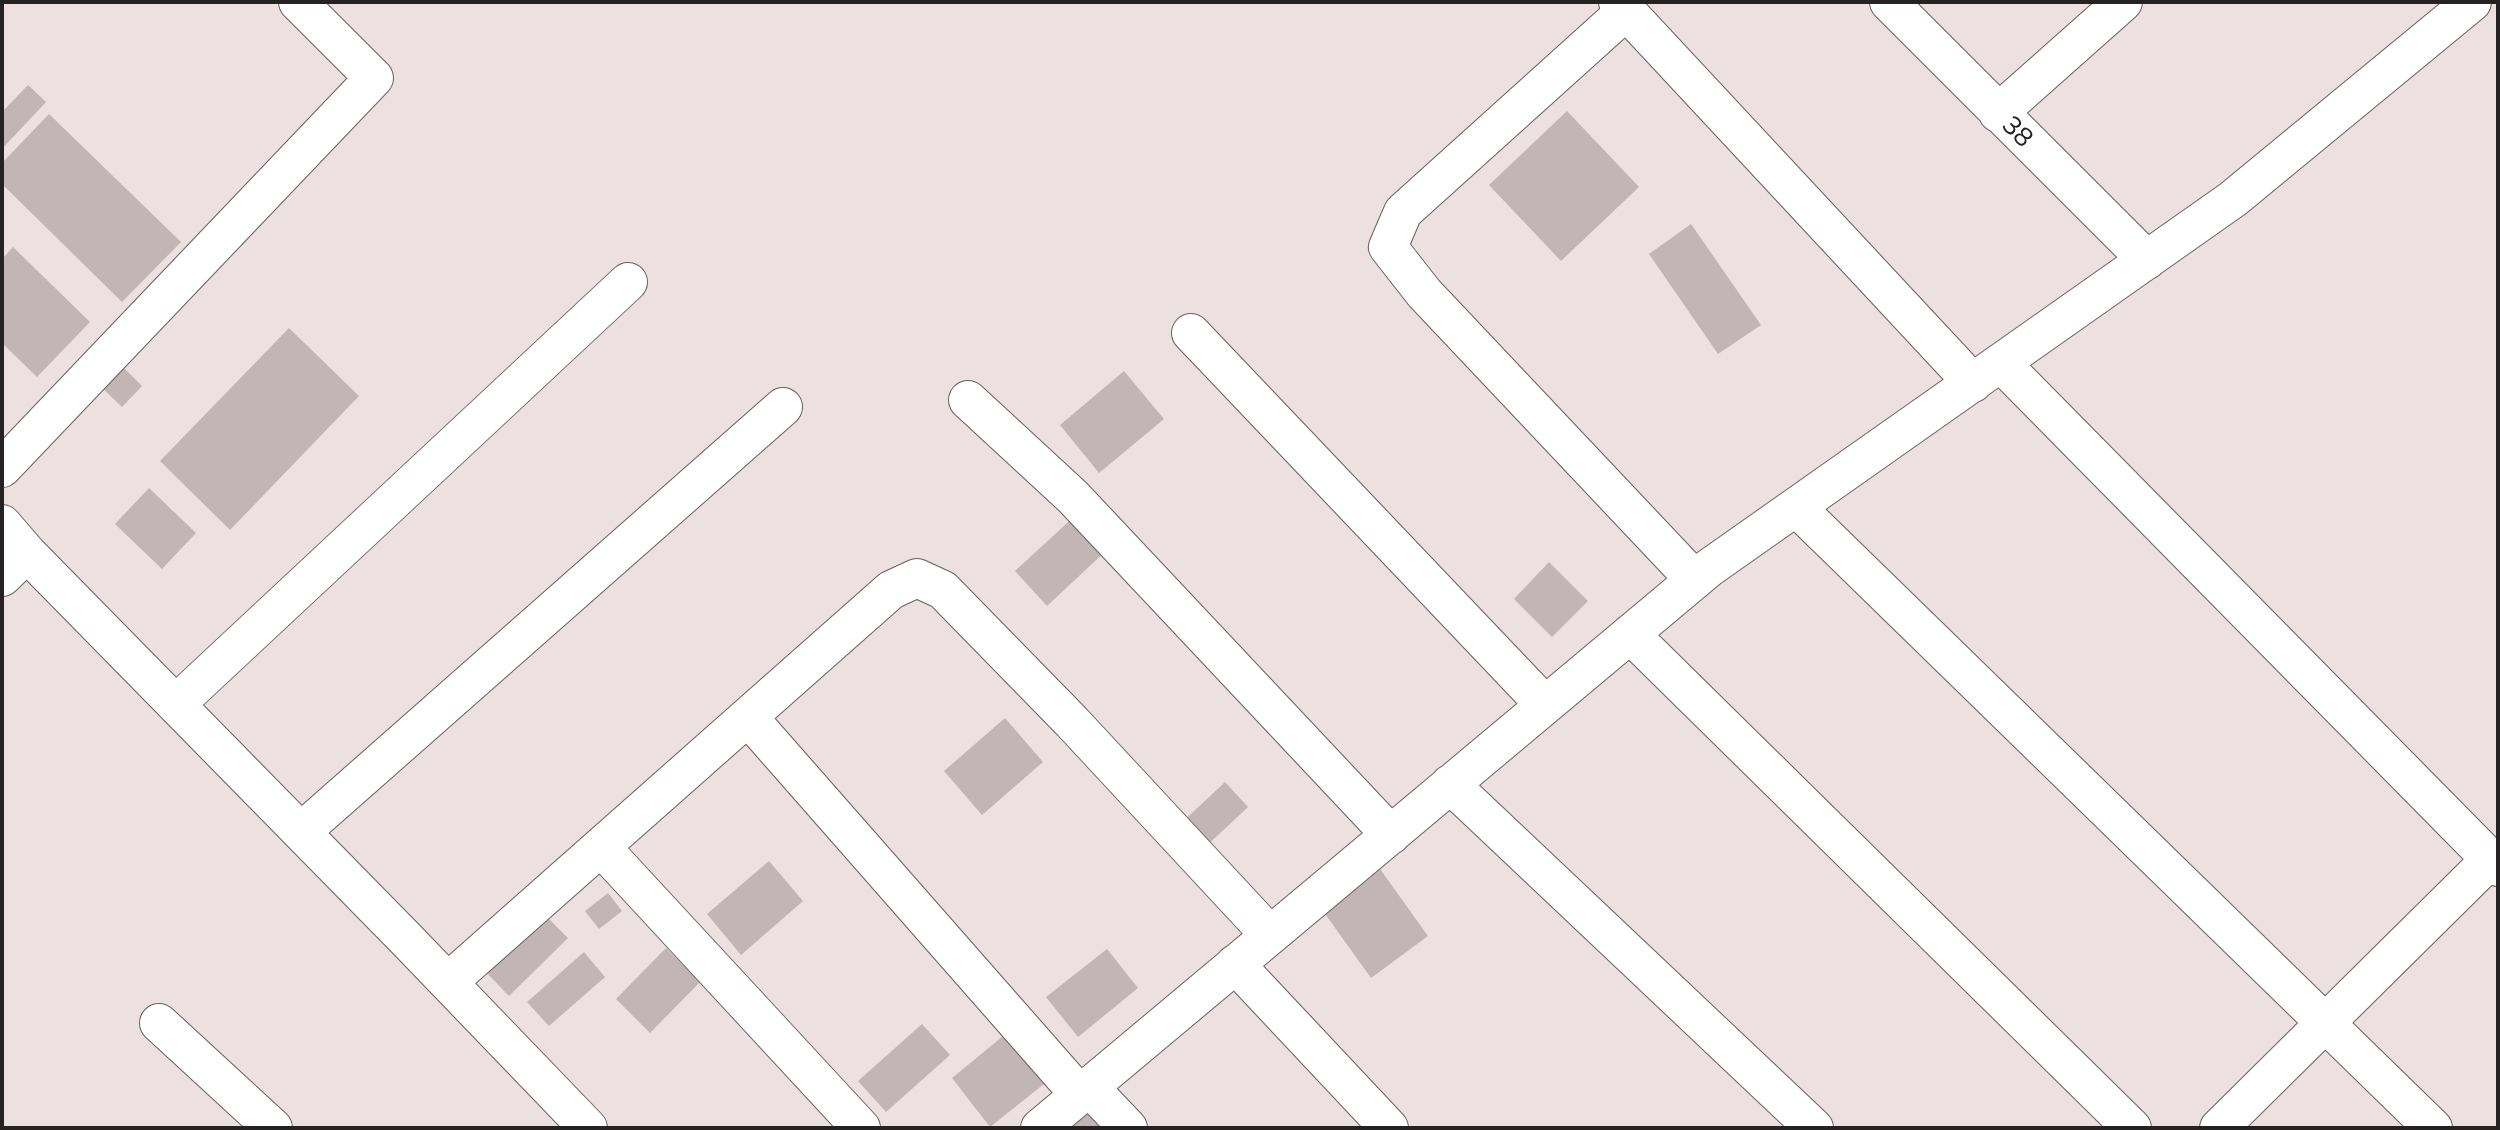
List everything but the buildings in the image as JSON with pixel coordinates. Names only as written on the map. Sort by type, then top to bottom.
[{"type":"street","points":[[2,468],[374,78],[298,2]]},
{"type":"street","name":"38","points":[[1889,2],[2147,260]]},
{"type":"street","points":[[1998,113],[2123,2]]},
{"type":"street","points":[[1040,1128],[1695,580],[2233,200],[2472,2]]},
{"type":"street","points":[[1695,580],[1424,293],[1388,247],[1403,212],[1622,6],[1987,373],[2494,863],[2218,1128]]},
{"type":"street","points":[[176,704],[628,282]]},
{"type":"street","points":[[1191,333],[1545,705]]},
{"type":"street","points":[[968,400],[1073,497],[1391,835]]},
{"type":"street","points":[[301,832],[783,407]]},
{"type":"street","points":[[1796,508],[2433,1128]]},
{"type":"street","points":[[2,524],[14,565],[176,704],[588,1128]]},
{"type":"street","points":[[448,982],[891,590],[916,578],[943,590],[1072,722],[1270,935]]},
{"type":"street","points":[[1630,634],[2132,1128]]},
{"type":"street","points":[[748,717],[1085,1091],[1128,1128]]},
{"type":"street","points":[[1450,785],[1814,1128]]},
{"type":"street","points":[[601,847],[861,1128]]},
{"type":"street","points":[[1235,964],[1389,1128]]},
{"type":"street","points":[[159,1023],[273,1128]]}]
